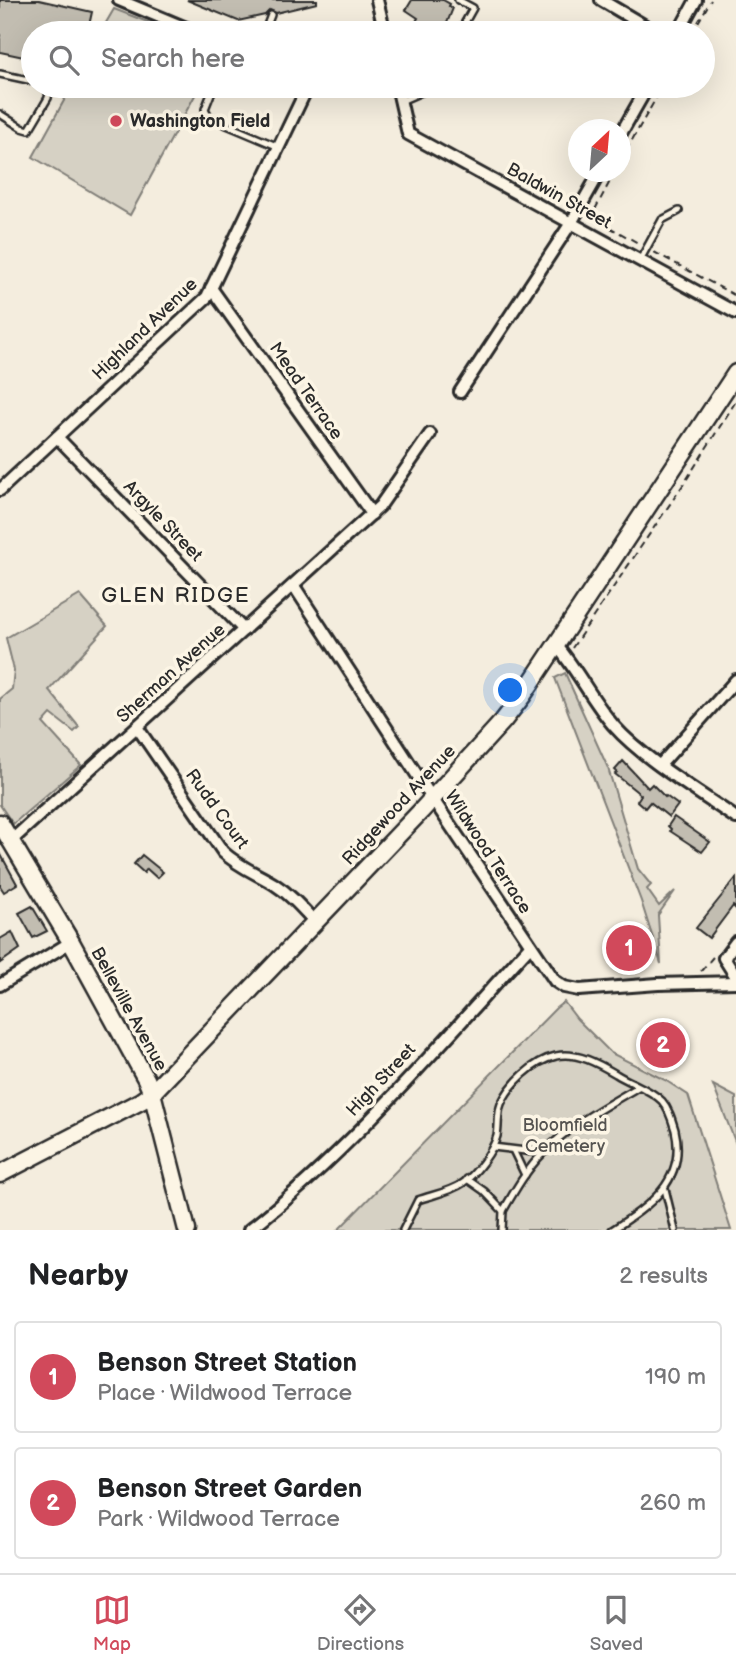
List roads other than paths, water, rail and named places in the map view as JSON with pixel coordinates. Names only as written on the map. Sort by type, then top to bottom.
[{"type":"street","points":[[119,0],[169,21]]},
{"type":"street","points":[[377,0],[382,21]]},
{"type":"street","points":[[601,0],[637,21]]},
{"type":"street","points":[[685,21],[696,0]]},
{"type":"street","name":"Highland Avenue","points":[[0,490],[207,297],[302,98]]},
{"type":"street","name":"Baldwin Street","points":[[400,98],[408,134],[736,313]]},
{"type":"street","points":[[630,119],[642,98]]},
{"type":"street","points":[[460,392],[571,223],[594,182]]},
{"type":"street","name":"Mead Terrace","points":[[211,288],[372,514]]},
{"type":"street","name":"Ridgewood Avenue","points":[[0,1174],[152,1093],[432,799],[503,721],[559,651],[736,373]]},
{"type":"street","name":"Sherman Avenue","points":[[12,840],[372,514],[389,495],[430,434]]},
{"type":"street","name":"Argyle Street","points":[[57,437],[244,630]]},
{"type":"street","name":"Wildwood Terrace","points":[[294,586],[432,799],[555,981],[564,988],[579,990],[736,980]]},
{"type":"street","points":[[559,651],[571,662],[613,725],[632,743],[736,818]]},
{"type":"street","points":[[661,764],[736,680]]},
{"type":"street","name":"Rudd Court","points":[[137,727],[223,852],[238,866],[275,885],[315,922]]},
{"type":"street","name":"Belleville Avenue","points":[[0,823],[71,942],[152,1093],[187,1230]]},
{"type":"street","points":[[0,985],[71,942]]},
{"type":"street","points":[[736,942],[724,958],[736,980]]},
{"type":"street","name":"High Street","points":[[249,1230],[297,1191],[361,1128],[530,946]]},
{"type":"lane","points":[[458,0],[473,8],[466,21]]},
{"type":"lane","points":[[269,21],[271,15]]},
{"type":"lane","points":[[0,74],[21,78]]},
{"type":"lane","points":[[0,114],[29,130],[48,98]]},
{"type":"lane","points":[[209,98],[205,109],[210,118],[279,147]]},
{"type":"lane","points":[[401,101],[408,98]]},
{"type":"lane","points":[[640,260],[662,220],[680,211]]},
{"type":"lane","points":[[403,1230],[418,1200],[454,1187],[467,1179],[493,1147],[501,1104],[508,1093],[527,1071],[555,1056],[579,1057],[638,1087],[660,1099],[672,1119],[678,1145],[677,1157],[665,1188],[639,1212],[612,1230]]},
{"type":"lane","points":[[502,1230],[503,1210],[542,1153],[564,1134],[638,1087]]},
{"type":"lane","points":[[493,1147],[542,1153]]},
{"type":"lane","points":[[513,1150],[525,1175]]},
{"type":"lane","points":[[467,1179],[503,1210]]},
{"type":"lane","points":[[665,1188],[675,1230]]},
{"type":"place","name":"Washington Field","points":[[116,121]]},
{"type":"place","name":"Benson Street Station","points":[[629,948]]},
{"type":"place","name":"Benson Street Garden","points":[[663,1045]]},
{"type":"district","name":"GLEN RIDGE","points":[[176,595]]},
{"type":"park label","name":"Bloomfield Cemetery","points":[[565,1135]]}]
